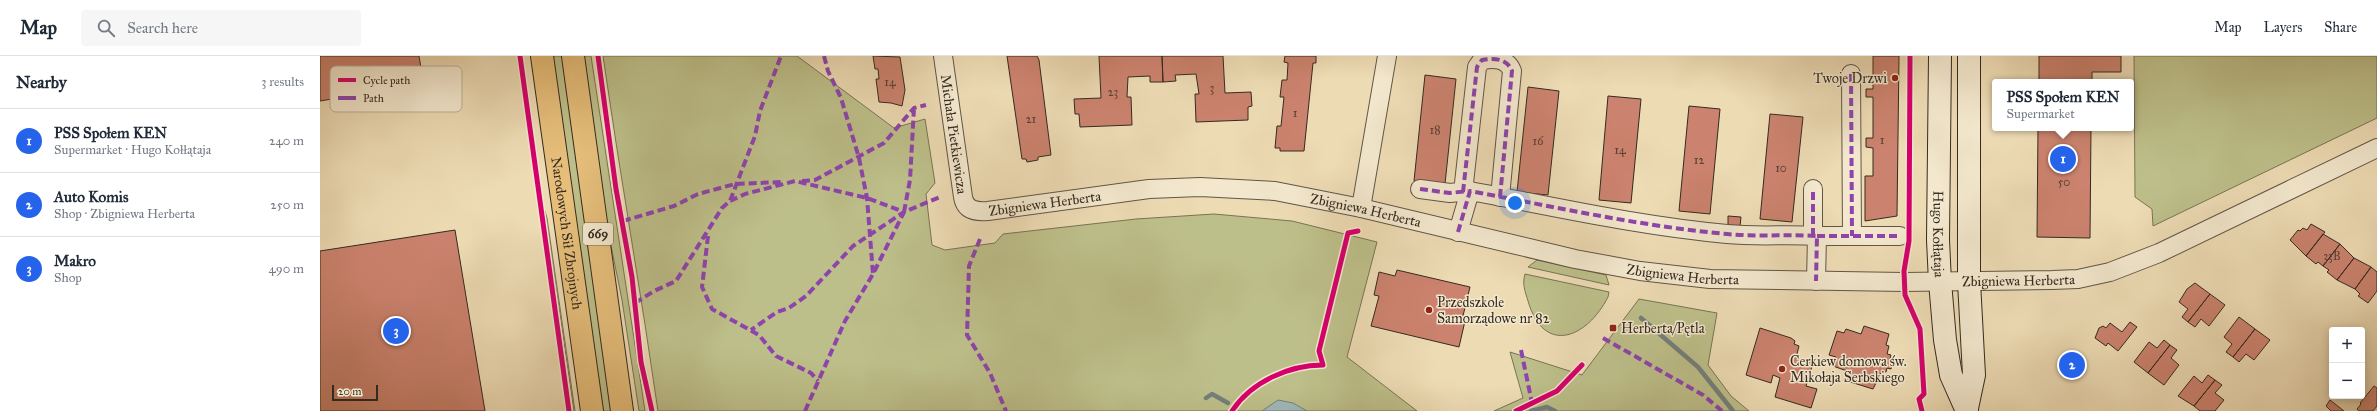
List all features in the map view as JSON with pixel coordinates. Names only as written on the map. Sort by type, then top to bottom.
[{"type":"main road","name":"Narodowych Sił Zbrojnych","points":[[542,56],[592,411]]},
{"type":"main road","name":"669","points":[[573,56],[622,411]]},
{"type":"street","name":"Michała Pietkiewicza","points":[[943,56],[963,197],[966,206],[971,210]]},
{"type":"street","points":[[1361,208],[1387,56]]},
{"type":"street","name":"Hugo Kołłątaja","points":[[1940,56],[1938,240],[1940,282],[1945,340],[1951,374],[1967,409]]},
{"type":"street","name":"Hugo Kołłątaja","points":[[1967,409],[1974,376],[1970,282],[1969,56]]},
{"type":"street","points":[[1458,232],[1467,191],[1477,67],[1482,58],[1503,61],[1510,66],[1512,71],[1500,197]]},
{"type":"street","points":[[1851,74],[1852,236]]},
{"type":"street","name":"Zbigniewa Herberta","points":[[971,210],[982,212],[1149,189],[1200,187],[1275,191],[1361,208],[1575,259],[1640,271],[1710,279],[1940,282],[2071,279],[2110,272],[2159,253],[2377,148]]},
{"type":"street","points":[[1420,189],[1450,193],[1467,191],[1627,222],[1727,234],[1900,236]]},
{"type":"street","points":[[1813,189],[1816,281]]},
{"type":"green space","points":[[550,56],[564,56],[613,411],[603,411]]},
{"type":"green space","points":[[581,56],[591,56],[645,411],[639,411],[622,300],[599,186]]},
{"type":"green space","points":[[603,56],[797,56],[894,128],[925,119],[935,183],[926,194],[932,245],[945,250],[995,243],[1003,234],[1136,219],[1214,214],[1292,221],[1377,242],[1347,357],[1417,411],[658,411]]},
{"type":"green space","points":[[2134,56],[2377,56],[2377,118],[2153,226],[2152,209],[2135,197]]},
{"type":"green space","points":[[545,211],[547,218],[575,411],[574,411]]},
{"type":"green space","points":[[1537,260],[1606,275],[1609,285],[1528,267]]},
{"type":"green space","points":[[1525,274],[1609,292],[1608,297],[1589,323],[1578,331],[1566,335],[1555,335],[1544,329],[1535,318],[1525,291]]},
{"type":"green space","points":[[1639,299],[1717,313],[1708,365],[1731,396],[1749,411],[1494,411],[1523,398],[1510,352],[1582,375]]},
{"type":"water","points":[[1278,400],[1293,403],[1307,411],[1262,411]]},
{"type":"building","points":[[320,56],[419,56],[421,66],[330,66],[330,99],[320,101]]},
{"type":"building","points":[[873,56],[900,57],[905,90],[902,106],[879,102],[876,79],[879,79],[878,69],[875,69]]},
{"type":"building","points":[[1007,56],[1037,56],[1039,60],[1051,155],[1038,157],[1038,160],[1027,162],[1026,159],[1022,159]]},
{"type":"building","points":[[1099,56],[1162,56],[1163,82],[1150,82],[1150,76],[1128,77],[1127,97],[1131,97],[1132,125],[1080,127],[1079,114],[1075,114],[1074,99],[1101,98]]},
{"type":"building","points":[[1162,56],[1223,56],[1225,93],[1251,92],[1252,106],[1248,107],[1248,120],[1196,122],[1195,94],[1199,94],[1196,74],[1175,75],[1176,81],[1163,82]]},
{"type":"building","points":[[1285,56],[1316,56],[1316,63],[1313,63],[1304,151],[1280,151],[1280,148],[1275,148],[1277,126],[1281,126],[1284,97],[1280,97],[1282,80],[1287,80],[1288,63],[1284,62]]},
{"type":"building","points":[[1873,56],[1899,56],[1897,216],[1865,221],[1865,176],[1873,176],[1873,148],[1866,147],[1866,138],[1873,138],[1873,97],[1866,97],[1866,89],[1873,89]]},
{"type":"building","points":[[2039,56],[2121,56],[2121,72],[2092,72],[2092,79],[2039,79]]},
{"type":"building","points":[[1425,75],[1456,79],[1445,184],[1414,181]]},
{"type":"building","points":[[1528,87],[1559,91],[1548,195],[1517,192]]},
{"type":"building","points":[[1608,96],[1641,99],[1631,203],[1599,200]]},
{"type":"building","points":[[1689,106],[1720,109],[1710,214],[1679,211]]},
{"type":"building","points":[[1770,114],[1803,117],[1792,222],[1760,219]]},
{"type":"building","points":[[2038,131],[2091,131],[2090,238],[2037,237]]},
{"type":"building","points":[[1728,216],[1741,217],[1740,226],[1728,225]]},
{"type":"building","points":[[2311,224],[2325,232],[2306,256],[2290,240],[2298,230],[2300,231],[2303,228],[2307,230]]},
{"type":"building","points":[[455,230],[485,411],[320,411],[320,251]]},
{"type":"building","points":[[2323,234],[2340,244],[2323,266],[2318,262],[2316,264],[2306,256]]},
{"type":"building","points":[[2340,244],[2354,258],[2337,280],[2327,272],[2329,270],[2323,266]]},
{"type":"building","points":[[2354,258],[2371,267],[2355,289],[2337,280]]},
{"type":"building","points":[[2371,267],[2377,272],[2377,291],[2368,303],[2358,296],[2360,294],[2355,289]]},
{"type":"building","points":[[1397,270],[1470,287],[1462,320],[1465,321],[1459,347],[1371,326],[1379,296],[1374,295],[1379,272],[1395,276]]},
{"type":"building","points":[[2195,283],[2210,294],[2188,322],[2182,317],[2188,309],[2179,302],[2187,289]]},
{"type":"building","points":[[2210,294],[2225,305],[2209,326],[2201,319],[2195,327],[2188,322]]},
{"type":"building","points":[[2239,317],[2255,329],[2233,357],[2226,352],[2232,344],[2224,337]]},
{"type":"building","points":[[2130,322],[2137,327],[2118,351],[2108,343],[2106,346],[2095,338],[2099,328],[2103,326],[2106,328],[2110,323],[2122,332]]},
{"type":"building","points":[[1864,326],[1889,334],[1886,345],[1889,346],[1887,354],[1891,355],[1890,359],[1894,360],[1891,369],[1887,368],[1886,372],[1882,371],[1873,389],[1844,380],[1847,371],[1833,366],[1836,357],[1829,355],[1837,331],[1844,333],[1846,329],[1861,334]]},
{"type":"building","points":[[1760,328],[1791,338],[1795,341],[1794,344],[1799,346],[1796,358],[1813,363],[1806,386],[1817,389],[1811,408],[1775,397],[1780,378],[1773,375],[1771,383],[1746,375]]},
{"type":"building","points":[[2255,329],[2270,340],[2254,360],[2246,354],[2239,362],[2233,357]]},
{"type":"building","points":[[2164,340],[2170,345],[2148,373],[2134,362],[2149,342],[2157,348]]},
{"type":"building","points":[[2170,345],[2177,350],[2171,358],[2179,365],[2164,385],[2148,373]]},
{"type":"building","points":[[2208,375],[2215,380],[2194,406],[2178,396],[2194,376],[2202,383]]},
{"type":"building","points":[[2215,380],[2222,385],[2215,393],[2224,400],[2215,411],[2200,411],[2194,406]]},
{"type":"building","points":[[2374,386],[2377,388],[2377,406],[2373,411],[2359,411],[2357,409]]},
{"type":"building","points":[[2330,400],[2344,411],[2331,411],[2326,406]]},
{"type":"waterway","points":[[1641,318],[1698,367],[1733,411]]},
{"type":"waterway","points":[[1206,398],[1212,394],[1228,403]]},
{"type":"waterway","points":[[1531,411],[1547,407],[1555,411]]},
{"type":"marked path","points":[[635,303],[654,291],[676,281],[722,208],[730,201],[755,136],[760,111],[781,56]]},
{"type":"marked path","points":[[824,56],[828,71],[841,98],[859,158],[867,198],[873,274]]},
{"type":"marked path","points":[[1463,192],[1477,67],[1482,60],[1495,59],[1503,61],[1512,71],[1500,197]]},
{"type":"marked path","points":[[1851,74],[1852,236]]},
{"type":"marked path","points":[[802,181],[815,180],[884,143],[914,108],[926,105]]},
{"type":"marked path","points":[[904,212],[910,180],[914,108]]},
{"type":"marked path","points":[[730,201],[745,194],[795,181],[867,198],[904,212],[853,246],[806,296],[789,308],[777,312],[751,330]]},
{"type":"marked path","points":[[623,221],[674,206],[698,194],[735,184],[782,182]]},
{"type":"marked path","points":[[1420,189],[1450,193],[1468,191]]},
{"type":"marked path","points":[[1813,189],[1813,236]]},
{"type":"marked path","points":[[1458,232],[1470,191],[1598,216],[1694,231],[1738,235],[1817,236],[1816,281]]},
{"type":"marked path","points":[[805,411],[845,321],[873,274],[904,212],[940,197]]},
{"type":"marked path","points":[[708,236],[702,287],[712,309],[759,335],[776,356],[811,373],[818,381]]},
{"type":"marked path","points":[[1817,236],[1900,236]]},
{"type":"marked path","points":[[980,239],[969,266],[967,335],[990,373],[1006,411]]},
{"type":"marked path","points":[[1603,338],[1703,395],[1722,411]]},
{"type":"marked path","points":[[1521,350],[1532,403]]},
{"type":"cycle path","points":[[520,56],[569,411]]},
{"type":"cycle path","points":[[598,56],[616,189],[632,277],[641,362],[652,411]]},
{"type":"cycle path","points":[[1910,56],[1909,241],[1904,271],[1905,295],[1920,329],[1924,394],[1919,399],[1922,411]]},
{"type":"cycle path","points":[[1232,411],[1249,392],[1272,377],[1297,368],[1323,365],[1319,351],[1348,233],[1358,231]]},
{"type":"cycle path","points":[[1516,411],[1557,391],[1582,365]]},
{"type":"place","name":"Twoje Drzwi","points":[[1895,78]]},
{"type":"place","name":"PSS Społem KEN","points":[[2063,159]]},
{"type":"place","name":"Przedszkole Samorządowe nr 82","points":[[1429,310]]},
{"type":"place","name":"Herberta/Pętla","points":[[1613,328]]},
{"type":"place","name":"Makro","points":[[396,331]]},
{"type":"place","name":"Auto Komis","points":[[2072,365]]},
{"type":"place","name":"Cerkiew domowa św. Mikołaja Serbskiego","points":[[1782,369]]}]
